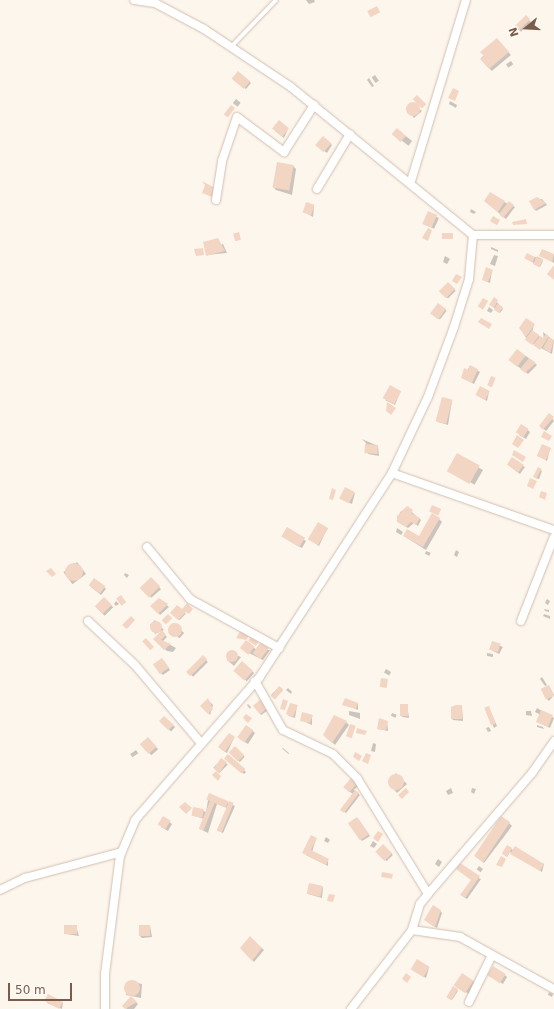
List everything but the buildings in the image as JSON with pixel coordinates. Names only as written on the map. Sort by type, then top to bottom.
[{"type":"street","points":[[134,0],[156,2],[231,47],[314,105],[411,181],[473,235],[554,235]]},
{"type":"street","points":[[411,181],[466,0]]},
{"type":"street","points":[[216,200],[222,161],[237,117],[284,152],[314,105]]},
{"type":"street","points":[[317,189],[350,134]]},
{"type":"street","points":[[105,1009],[105,974],[122,852],[135,820],[255,681],[279,648],[392,473],[428,397],[454,327],[469,279],[473,235]]},
{"type":"street","points":[[392,473],[554,530]]},
{"type":"street","points":[[521,621],[554,538]]},
{"type":"street","points":[[147,547],[190,599],[279,648]]},
{"type":"street","points":[[88,621],[135,665],[201,744]]},
{"type":"street","points":[[255,681],[283,730],[332,754],[357,778],[428,894]]},
{"type":"street","points":[[351,1009],[412,930],[420,904],[532,773],[554,741]]},
{"type":"street","points":[[0,890],[25,878],[122,852]]},
{"type":"street","points":[[412,930],[460,937],[554,989]]},
{"type":"street","points":[[469,1002],[492,955]]},
{"type":"lane","points":[[231,47],[276,0]]}]
